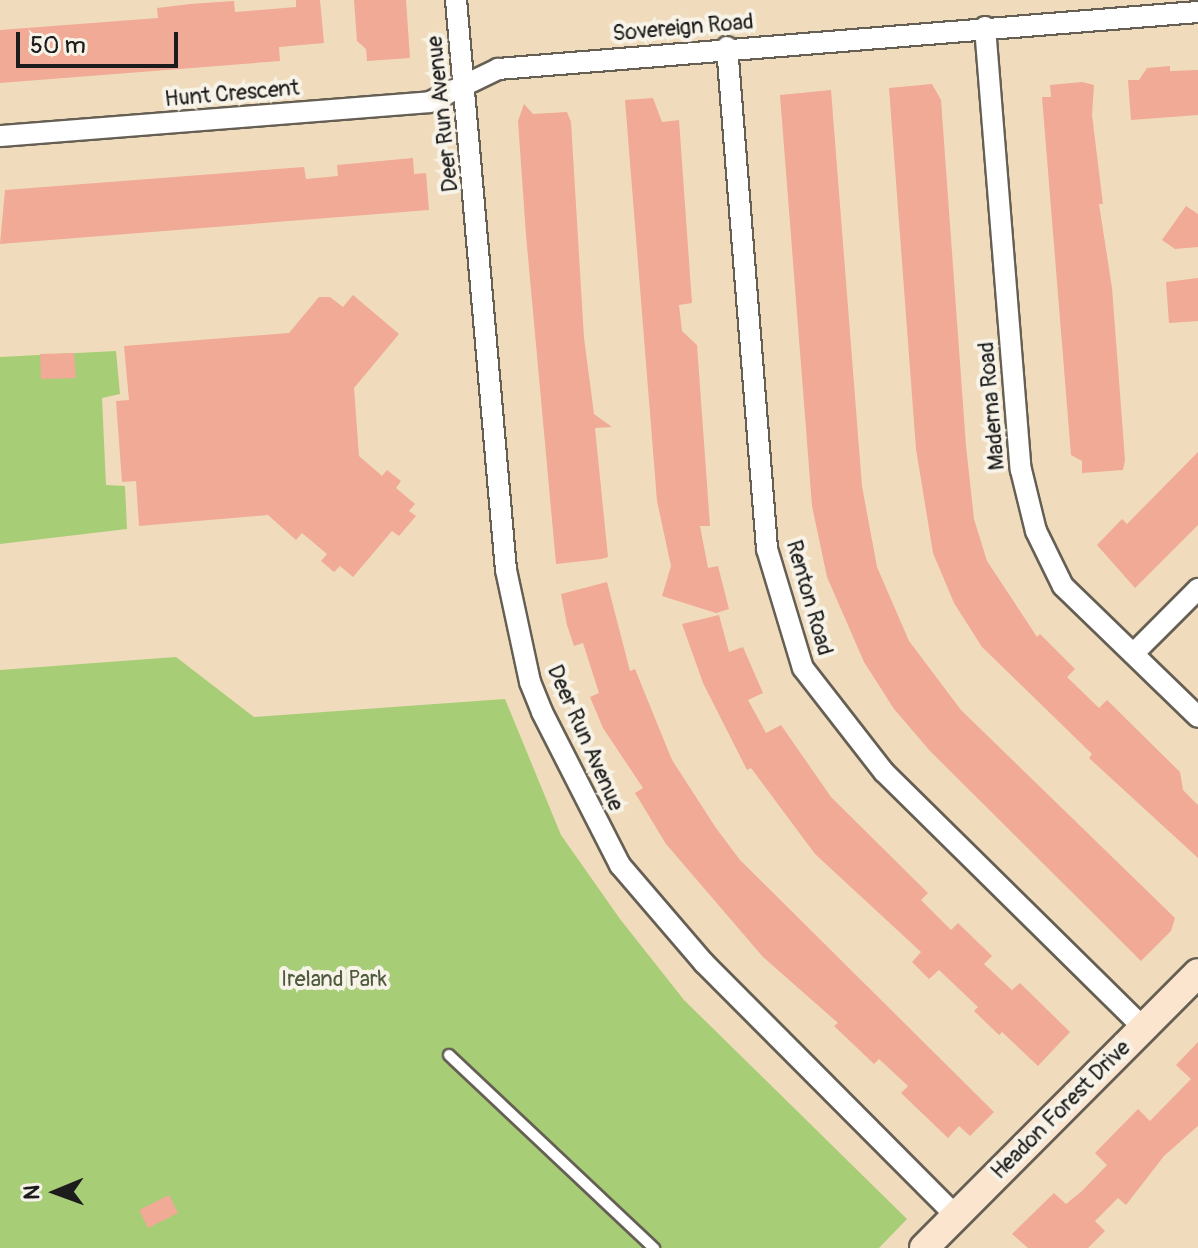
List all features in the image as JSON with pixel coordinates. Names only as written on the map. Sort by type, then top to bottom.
[{"type":"street","name":"Deer Run Avenue","points":[[456,0],[479,221],[506,570],[530,682],[542,712],[620,865],[704,963],[956,1216]]},
{"type":"street","name":"Sovereign Road","points":[[463,84],[498,69],[727,47],[1198,12]]},
{"type":"street","name":"Maderna Road","points":[[985,27],[1024,485],[1036,531],[1063,586],[1198,717]]},
{"type":"street","name":"Renton Road","points":[[727,47],[767,549],[803,668],[884,772],[1143,1027]]},
{"type":"street","name":"Hunt Crescent","points":[[0,136],[430,102],[463,84]]},
{"type":"street","points":[[1134,653],[1198,589]]},
{"type":"street","name":"Headon Forest Drive","points":[[924,1248],[1198,973]]},
{"type":"lane","points":[[449,1055],[654,1248]]},
{"type":"green space","points":[[116,351],[120,394],[102,398],[106,485],[125,486],[127,529],[0,544],[0,357]]},
{"type":"green space","name":"Ireland Park","points":[[176,657],[254,717],[505,699],[561,835],[620,919],[684,1000],[907,1219],[879,1248],[0,1248],[0,670]]},
{"type":"building","points":[[296,0],[320,0],[324,43],[279,47],[280,61],[0,83],[0,30],[158,18],[157,8],[190,4],[234,1],[235,12],[296,7]]},
{"type":"building","points":[[354,0],[406,0],[410,58],[367,61],[366,49],[357,41]]},
{"type":"building","points":[[1170,66],[1170,71],[1198,70],[1198,115],[1131,120],[1128,80],[1139,80],[1147,68]]},
{"type":"building","points":[[1082,82],[1094,85],[1092,115],[1103,204],[1099,204],[1112,288],[1125,460],[1123,470],[1082,473],[1082,461],[1071,455],[1042,97],[1051,97],[1050,85]]},
{"type":"building","points":[[932,84],[941,100],[974,519],[987,561],[1037,637],[1040,634],[1075,669],[1067,677],[1099,708],[1107,700],[1180,772],[1183,790],[1198,805],[1198,858],[1089,758],[1092,754],[982,647],[954,603],[933,553],[916,449],[889,88]]},
{"type":"building","points":[[831,90],[862,486],[877,567],[909,641],[961,710],[1175,918],[1171,931],[1141,961],[930,751],[894,709],[864,662],[827,577],[812,506],[780,95]]},
{"type":"building","points":[[653,98],[662,122],[679,120],[692,303],[679,305],[682,331],[697,345],[710,526],[700,526],[708,568],[718,566],[729,609],[716,613],[662,596],[671,566],[657,501],[625,100]]},
{"type":"building","points":[[524,104],[533,114],[567,112],[571,122],[584,338],[594,414],[612,427],[595,428],[608,557],[601,559],[556,564],[518,121]]},
{"type":"building","points":[[413,158],[414,174],[426,173],[429,210],[0,244],[5,190],[304,167],[306,179],[338,176],[337,165]]},
{"type":"building","points":[[1186,206],[1198,214],[1198,247],[1175,249],[1162,240]]},
{"type":"building","points":[[1198,278],[1198,321],[1169,323],[1166,282]]},
{"type":"building","points":[[353,295],[399,334],[354,388],[359,456],[382,476],[387,470],[401,481],[396,488],[415,504],[409,511],[416,516],[399,536],[392,531],[353,577],[340,566],[334,572],[321,561],[327,554],[302,533],[296,540],[268,515],[139,526],[136,481],[122,482],[116,401],[129,400],[124,346],[289,333],[319,297],[330,297],[343,307]]},
{"type":"building","points":[[74,353],[76,378],[41,379],[40,354]]},
{"type":"building","points":[[1198,452],[1198,525],[1135,588],[1097,545],[1122,519],[1127,524]]},
{"type":"building","points":[[607,582],[630,671],[635,669],[672,760],[716,828],[740,860],[994,1112],[970,1136],[959,1126],[948,1138],[901,1093],[908,1086],[879,1059],[874,1064],[834,1026],[838,1023],[763,957],[666,844],[635,793],[643,788],[603,728],[590,697],[599,693],[583,643],[574,646],[567,625],[561,594]]},
{"type":"building","points":[[719,615],[729,652],[743,647],[763,693],[748,700],[766,733],[781,725],[831,797],[928,893],[921,900],[951,930],[958,923],[992,956],[984,964],[1012,990],[1020,983],[1070,1032],[1038,1066],[974,1011],[978,1007],[939,970],[929,979],[912,962],[921,952],[815,854],[751,768],[747,770],[703,683],[682,624]]},
{"type":"building","points":[[1198,1042],[1198,1126],[1164,1156],[1126,1205],[1118,1198],[1095,1221],[1105,1231],[1088,1248],[1028,1248],[1012,1234],[1054,1193],[1066,1204],[1082,1191],[1107,1165],[1095,1153],[1138,1109],[1150,1121],[1191,1079],[1176,1065]]},
{"type":"building","points":[[169,1195],[178,1213],[148,1228],[139,1210]]}]
